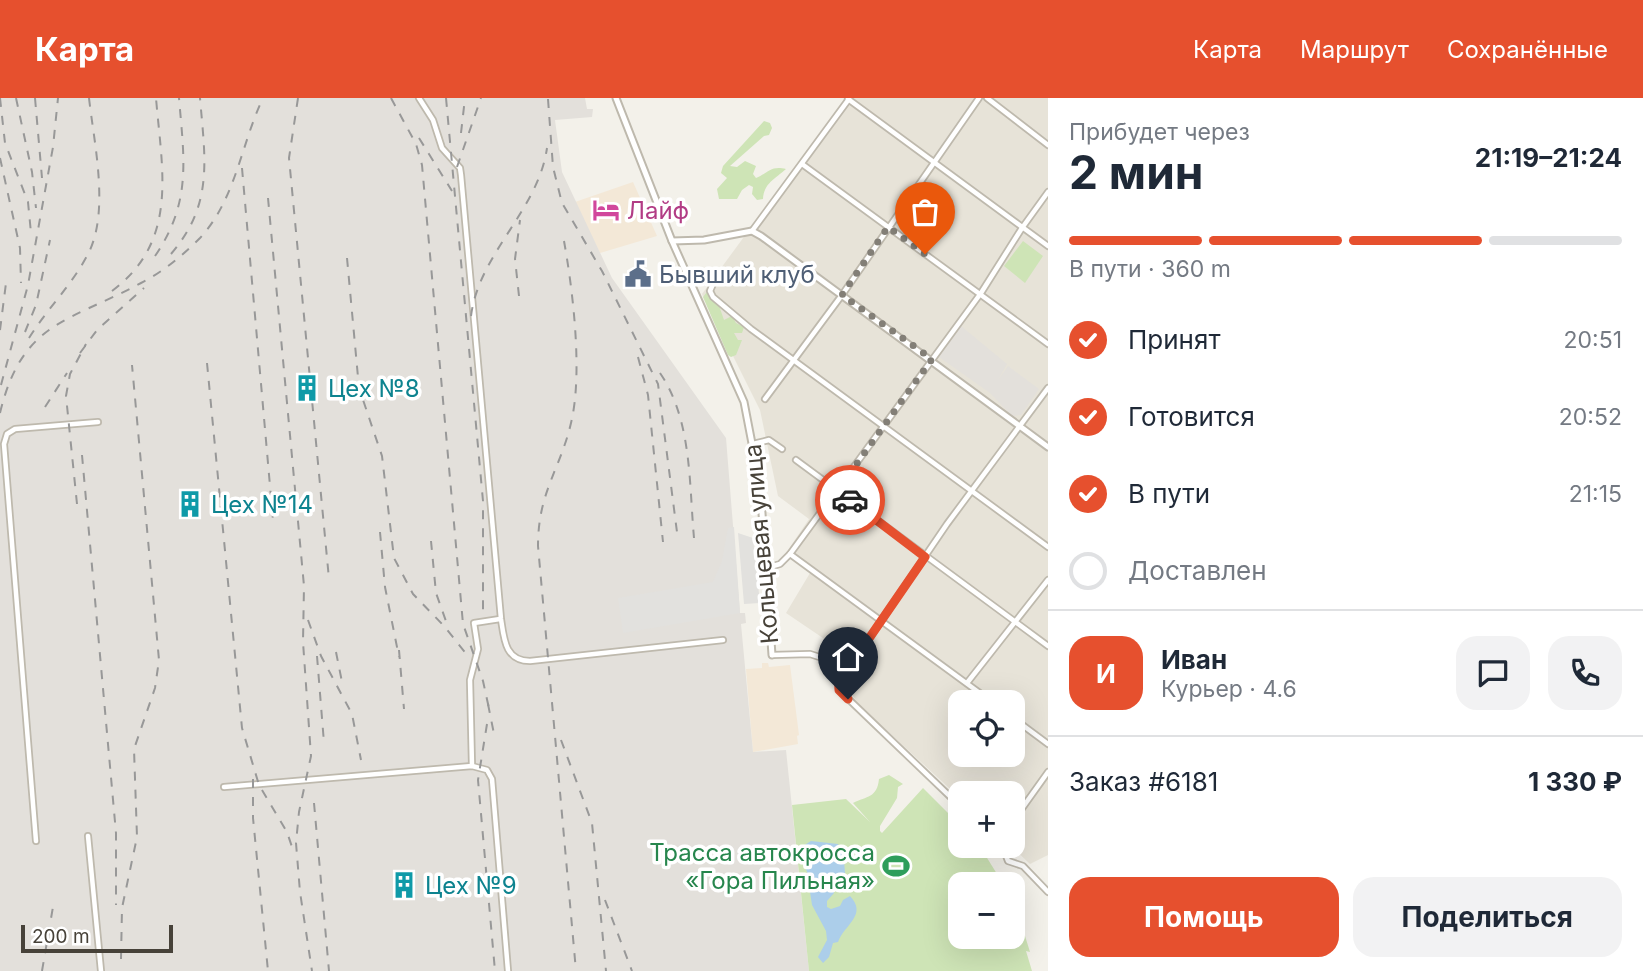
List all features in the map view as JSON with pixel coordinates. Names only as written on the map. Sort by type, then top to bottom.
[{"type":"street","points":[[419,98],[433,120],[442,149],[460,168],[500,620],[507,650],[522,661],[723,640]]},
{"type":"street","name":"Кольцевая улица","points":[[616,98],[672,241],[737,386],[753,444],[760,485],[772,655],[810,654],[838,663]]},
{"type":"street","points":[[765,399],[842,295],[979,98]]},
{"type":"street","points":[[988,98],[1048,145]]},
{"type":"street","points":[[672,241],[704,240],[752,232],[849,99],[1048,246]]},
{"type":"street","points":[[802,164],[1048,344]]},
{"type":"street","points":[[766,568],[780,564],[790,554],[981,293],[1048,192]]},
{"type":"street","points":[[752,232],[932,359],[1048,447]]},
{"type":"street","points":[[713,285],[710,291],[713,297],[792,360],[974,490],[1048,547]]},
{"type":"street","points":[[948,795],[839,690],[838,663],[859,653],[1048,388]]},
{"type":"street","points":[[36,841],[5,439],[15,429],[98,422]]},
{"type":"street","points":[[753,444],[769,440],[782,449]]},
{"type":"street","points":[[796,460],[1048,646]]},
{"type":"street","points":[[790,554],[976,690]]},
{"type":"street","points":[[967,683],[1048,580]]},
{"type":"street","points":[[471,765],[470,680],[478,649],[474,622],[500,620]]},
{"type":"street","points":[[1025,727],[1048,744]]},
{"type":"street","points":[[224,787],[471,765],[487,770],[492,779],[508,971]]},
{"type":"street","points":[[1025,804],[1048,772]]},
{"type":"street","points":[[88,836],[101,971]]},
{"type":"street","points":[[1007,858],[1008,861],[1023,866],[1048,892]]},
{"type":"shaded area","points":[[0,98],[585,98],[587,109],[593,109],[592,117],[555,120],[562,172],[612,278],[726,438],[740,613],[745,613],[746,623],[741,624],[753,752],[786,750],[809,971],[0,971]]},
{"type":"shaded area","points":[[846,98],[1048,98],[1048,855],[1030,864],[1024,858],[1025,781],[948,781],[948,787],[859,705],[845,684],[853,668],[848,655],[786,613],[813,568],[788,550],[809,519],[778,496],[760,410],[702,294]]},
{"type":"shaded area","points":[[633,182],[657,236],[600,253],[575,202]]},
{"type":"shaded area","points":[[961,326],[1007,364],[998,380],[1008,366],[1039,389],[1021,415],[1012,416],[990,393],[939,357]]},
{"type":"shaded area","points":[[734,527],[740,613],[623,633],[618,598],[713,582],[722,561],[728,528]]},
{"type":"shaded area","points":[[738,533],[753,538],[760,603],[744,604]]},
{"type":"shaded area","points":[[762,663],[768,663],[769,667],[790,665],[799,735],[798,744],[753,752],[746,669],[762,668]]},
{"type":"green space","points":[[764,121],[770,123],[772,128],[769,135],[764,136],[730,166],[737,167],[745,161],[756,166],[753,174],[756,178],[773,169],[786,169],[768,185],[763,199],[757,200],[752,194],[753,187],[749,185],[737,199],[719,199],[717,189],[727,178],[721,173],[723,166]]},
{"type":"green space","points":[[1023,241],[1043,256],[1025,283],[1004,266]]},
{"type":"green space","points":[[707,292],[716,297],[724,320],[732,316],[736,323],[744,327],[742,333],[734,333],[738,340],[742,340],[736,355],[728,355],[703,297]]},
{"type":"green space","name":"Трасса автокросса «Гора Пильная»","points":[[889,775],[903,784],[898,787],[897,798],[880,826],[882,833],[923,788],[948,813],[948,858],[987,858],[996,872],[948,872],[948,949],[1025,949],[1025,936],[1032,971],[809,971],[792,805],[846,799],[870,822],[853,803],[874,793],[879,779]]},
{"type":"water","points":[[811,841],[838,844],[844,860],[845,873],[832,882],[834,893],[827,901],[827,907],[831,909],[840,906],[843,900],[850,896],[857,909],[853,920],[838,942],[833,943],[829,957],[823,963],[818,957],[827,940],[826,931],[812,905],[801,854],[803,846]]},
{"type":"railway","points":[[0,98],[5,143],[28,202],[31,233]]},
{"type":"railway","points":[[16,98],[32,172],[36,208]]},
{"type":"railway","points":[[35,98],[42,178]]},
{"type":"railway","points":[[1,385],[28,285],[53,147],[58,98]]},
{"type":"railway","points":[[29,338],[82,265],[95,237],[99,177],[89,98]]},
{"type":"railway","points":[[112,291],[133,271],[148,250],[157,227],[162,178],[156,98]]},
{"type":"railway","points":[[155,256],[175,217],[183,180],[179,98]]},
{"type":"railway","points":[[171,254],[194,217],[204,180],[200,98]]},
{"type":"railway","points":[[0,413],[9,383],[21,359],[35,342],[71,317],[157,274],[200,238],[212,223],[230,189],[263,98]]},
{"type":"railway","points":[[298,98],[289,158],[329,579]]},
{"type":"railway","points":[[391,98],[416,144],[422,165],[463,624],[483,681],[490,713]]},
{"type":"railway","points":[[446,98],[483,501],[483,612]]},
{"type":"railway","points":[[461,133],[465,98]]},
{"type":"railway","points":[[457,167],[481,98]]},
{"type":"railway","points":[[548,99],[553,167],[562,203],[602,271],[658,384],[678,540]]},
{"type":"railway","points":[[419,138],[452,191]]},
{"type":"railway","points":[[471,316],[476,293],[485,272],[532,192],[547,148]]},
{"type":"railway","points":[[0,158],[20,248],[21,283]]},
{"type":"railway","points":[[242,168],[273,520]]},
{"type":"railway","points":[[268,198],[304,586],[303,642],[311,756],[299,812],[296,843],[300,892],[312,971]]},
{"type":"railway","points":[[519,296],[515,259],[520,220]]},
{"type":"railway","points":[[25,332],[36,305],[50,240]]},
{"type":"railway","points":[[564,241],[575,332],[575,403],[566,440],[542,511],[538,546],[576,971]]},
{"type":"railway","points":[[347,258],[359,388],[382,456],[394,558],[413,594],[468,656]]},
{"type":"railway","points":[[0,330],[6,283]]},
{"type":"railway","points":[[80,353],[97,330],[144,288]]},
{"type":"railway","points":[[77,504],[66,396],[70,374],[86,344]]},
{"type":"railway","points":[[638,357],[648,395],[663,542]]},
{"type":"railway","points":[[207,363],[242,728],[259,785],[287,832],[293,850]]},
{"type":"railway","points":[[121,959],[122,908],[137,837],[134,749],[155,688],[159,660],[132,365]]},
{"type":"railway","points":[[45,407],[67,373]]},
{"type":"railway","points":[[660,373],[670,391],[684,431],[694,538]]},
{"type":"railway","points":[[82,455],[116,833],[116,905]]},
{"type":"railway","points":[[380,532],[385,587],[399,657]]},
{"type":"railway","points":[[431,541],[436,593],[447,624]]},
{"type":"railway","points":[[308,620],[321,656],[352,714],[361,760]]},
{"type":"railway","points":[[399,650],[404,709]]},
{"type":"railway","points":[[336,652],[343,687]]},
{"type":"railway","points":[[317,656],[324,743]]},
{"type":"railway","points":[[488,704],[495,739]]},
{"type":"railway","points":[[487,724],[478,780],[495,971]]},
{"type":"railway","points":[[561,740],[592,823],[606,971]]},
{"type":"railway","points":[[253,779],[253,818],[268,971]]},
{"type":"railway","points":[[314,803],[329,971]]},
{"type":"railway","points":[[605,900],[632,971]]},
{"type":"railway","points":[[42,971],[54,901]]},
{"type":"way so far","points":[[850,500],[837,491],[932,359],[842,295],[888,227],[925,254]]},
{"type":"place","name":"Лайф","points":[[606,210]]},
{"type":"place","name":"Бывший клуб","points":[[638,274]]},
{"type":"place","name":"Цех №8","points":[[307,388]]},
{"type":"place","name":"Цех №14","points":[[190,504]]},
{"type":"place","name":"Трасса автокросса «Гора Пильная»","points":[[896,866]]},
{"type":"place","name":"Цех №9","points":[[404,885]]},
{"type":"route","points":[[848,699],[839,690],[838,663],[859,653],[925,557],[850,500]]}]
